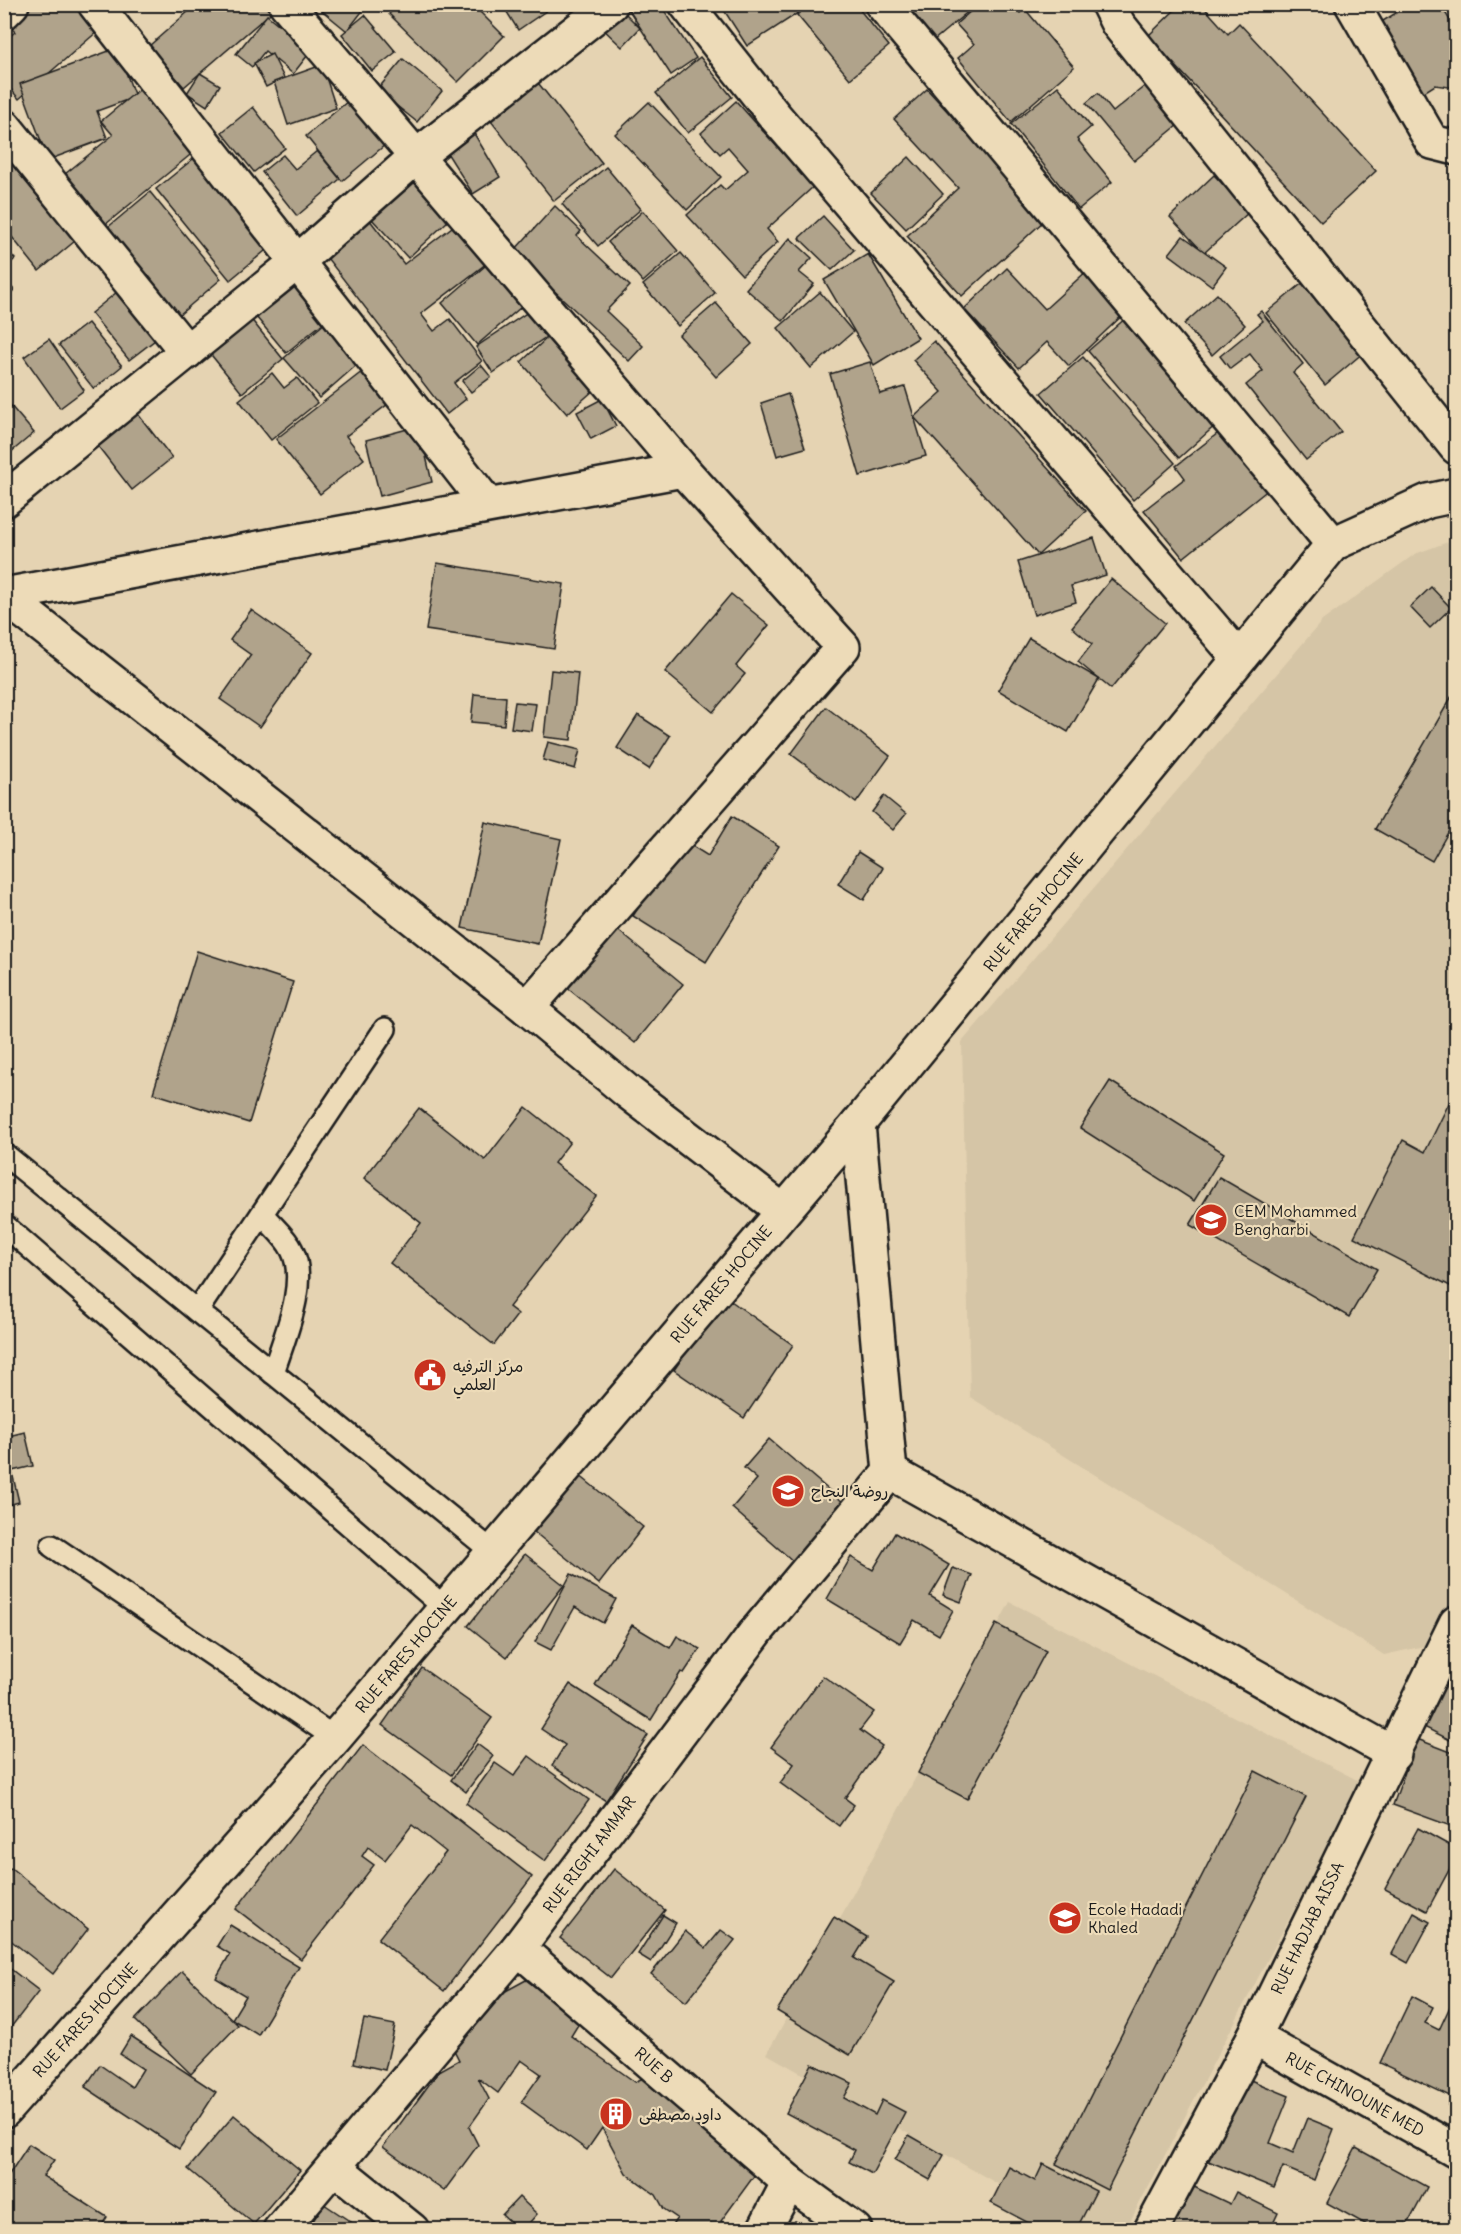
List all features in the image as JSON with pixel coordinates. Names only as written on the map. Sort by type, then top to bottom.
[{"type":"street","points":[[4,12],[12,4]]},
{"type":"street","points":[[95,4],[488,505]]},
{"type":"street","points":[[286,4],[683,470],[843,647],[527,1008]]},
{"type":"street","points":[[4,500],[297,262],[417,156],[611,4]]},
{"type":"street","points":[[687,4],[774,115],[1239,658]]},
{"type":"street","points":[[882,4],[1333,544]]},
{"type":"street","points":[[1108,4],[1118,24],[1456,447]]},
{"type":"street","points":[[1352,4],[1432,142],[1456,147]]},
{"type":"street","points":[[4,126],[187,351]]},
{"type":"street","points":[[4,596],[683,470]]},
{"type":"street","name":"RUE FARES HOCINE","points":[[4,2111],[335,1738],[858,1124],[1333,544],[1428,501],[1456,495]]},
{"type":"street","points":[[4,596],[527,1008],[628,1092],[783,1211]]},
{"type":"street","points":[[858,1124],[890,1472],[1394,1754]]},
{"type":"street","name":"RUE RIGHI AMMAR","points":[[280,2229],[518,1948],[756,1632],[890,1472]]},
{"type":"street","name":"RUE HADJAB AISSA","points":[[1150,2229],[1254,2037],[1456,1623]]},
{"type":"street","name":"RUE B","points":[[518,1948],[789,2182],[855,2229]]},
{"type":"street","name":"RUE CHINOUNE MED","points":[[1254,2037],[1456,2151]]},
{"type":"street","points":[[334,2167],[412,2229]]},
{"type":"street","points":[[764,2229],[789,2182]]},
{"type":"lane","points":[[197,1311],[385,1029]]},
{"type":"lane","points":[[4,1154],[493,1552]]},
{"type":"lane","points":[[262,1214],[293,1250],[297,1272],[297,1295],[273,1373]]},
{"type":"lane","points":[[4,1225],[445,1608]]},
{"type":"lane","points":[[52,1546],[335,1738]]},
{"type":"shaded area","name":"CEM Mohammed Bengharbi","points":[[1456,539],[1456,1611],[1438,1643],[1384,1655],[970,1397],[962,1042],[1322,621],[1415,554]]},
{"type":"shaded area","name":"Ecole Hadadi Khaled","points":[[1010,1602],[1361,1782],[1126,2229],[1078,2229],[767,2054]]},
{"type":"building","points":[[14,4],[75,4],[98,31],[19,99],[4,81],[4,41],[15,32],[4,20]]},
{"type":"building","points":[[197,4],[271,4],[275,9],[184,87],[149,46]]},
{"type":"building","points":[[314,4],[368,4],[347,31]]},
{"type":"building","points":[[398,4],[472,4],[504,36],[458,82],[389,14]]},
{"type":"building","points":[[502,4],[556,4],[518,30]]},
{"type":"building","points":[[625,4],[660,4],[696,58],[671,75]]},
{"type":"building","points":[[720,4],[792,4],[798,13],[747,46]]},
{"type":"building","points":[[809,4],[855,4],[889,46],[850,79],[797,15]]},
{"type":"building","points":[[902,4],[977,4],[933,41]]},
{"type":"building","points":[[979,4],[1013,4],[1020,13],[1025,9],[1074,67],[1011,122],[958,58],[974,44],[956,24]]},
{"type":"building","points":[[1181,4],[1201,4],[1228,34],[1239,23],[1376,171],[1321,222],[1148,36]]},
{"type":"building","points":[[1391,4],[1440,4],[1456,30],[1456,88],[1435,85],[1421,94],[1378,24],[1396,13]]},
{"type":"building","points":[[619,7],[640,28],[622,47],[600,26]]},
{"type":"building","points":[[267,15],[311,51],[293,74],[265,51],[252,67],[236,54]]},
{"type":"building","points":[[365,15],[396,52],[372,71],[342,34]]},
{"type":"building","points":[[117,48],[135,97],[97,111],[107,138],[48,160],[20,84]]},
{"type":"building","points":[[272,54],[284,78],[266,87],[254,63]]},
{"type":"building","points":[[700,57],[732,97],[688,133],[656,93]]},
{"type":"building","points":[[403,59],[442,91],[417,122],[377,90]]},
{"type":"building","points":[[322,65],[336,108],[288,125],[274,82]]},
{"type":"building","points":[[200,73],[220,85],[207,106],[187,93]]},
{"type":"building","points":[[531,74],[602,163],[554,201],[483,111]]},
{"type":"building","points":[[1146,85],[1178,125],[1134,161],[1086,103],[1098,93],[1113,112]]},
{"type":"building","points":[[1058,86],[1091,127],[1077,139],[1112,182],[1079,209],[1011,124]]},
{"type":"building","points":[[142,87],[195,151],[106,224],[65,174],[113,135],[101,121]]},
{"type":"building","points":[[927,89],[1046,219],[962,296],[907,236],[958,188],[894,119]]},
{"type":"building","points":[[348,101],[385,145],[342,181],[306,136]]},
{"type":"building","points":[[736,101],[813,187],[767,229],[778,242],[742,275],[687,215],[720,185],[725,190],[748,170],[728,147],[720,154],[701,133]]},
{"type":"building","points":[[649,102],[721,177],[687,210],[615,134]]},
{"type":"building","points":[[253,107],[285,148],[254,172],[222,132]]},
{"type":"building","points":[[472,130],[500,177],[473,194],[444,148]]},
{"type":"building","points":[[317,151],[340,179],[297,216],[262,172],[283,155],[295,169]]},
{"type":"building","points":[[4,155],[75,241],[39,271],[4,227]]},
{"type":"building","points":[[198,155],[271,246],[230,280],[156,189]]},
{"type":"building","points":[[909,157],[943,194],[906,229],[871,193]]},
{"type":"building","points":[[606,167],[641,209],[598,246],[562,204]]},
{"type":"building","points":[[1214,175],[1249,212],[1204,253],[1170,217]]},
{"type":"building","points":[[411,179],[449,220],[408,258],[371,218]]},
{"type":"building","points":[[150,192],[221,279],[179,315],[107,228]]},
{"type":"building","points":[[555,206],[581,231],[577,236],[630,286],[606,311],[643,346],[629,361],[513,252]]},
{"type":"building","points":[[643,211],[678,251],[643,282],[608,242]]},
{"type":"building","points":[[823,216],[854,250],[832,270],[799,238]]},
{"type":"building","points":[[369,219],[404,264],[456,224],[487,263],[421,314],[434,331],[450,319],[482,361],[454,383],[466,399],[447,414],[324,254]]},
{"type":"building","points":[[1183,236],[1226,267],[1212,286],[1169,254]]},
{"type":"building","points":[[790,238],[812,258],[799,272],[814,284],[783,321],[746,289]]},
{"type":"building","points":[[4,247],[15,259],[4,269]]},
{"type":"building","points":[[681,253],[715,293],[678,326],[643,285]]},
{"type":"building","points":[[868,254],[918,338],[874,365],[824,280]]},
{"type":"building","points":[[492,260],[527,302],[477,345],[442,303]]},
{"type":"building","points":[[1007,268],[1045,309],[1089,269],[1128,310],[1069,366],[1047,342],[1019,368],[964,309]]},
{"type":"building","points":[[1311,276],[1370,347],[1325,385],[1266,313]]},
{"type":"building","points":[[4,279],[14,290],[4,299]]},
{"type":"building","points":[[291,280],[324,322],[286,353],[252,312]]},
{"type":"building","points":[[117,292],[155,340],[129,360],[91,313]]},
{"type":"building","points":[[820,292],[853,332],[811,368],[778,328]]},
{"type":"building","points":[[1217,294],[1245,325],[1212,355],[1184,324]]},
{"type":"building","points":[[716,303],[752,344],[716,377],[679,335]]},
{"type":"building","points":[[531,310],[549,335],[493,373],[476,347]]},
{"type":"building","points":[[1261,311],[1303,364],[1293,373],[1341,432],[1306,460],[1246,385],[1263,371],[1250,354],[1230,369],[1220,356],[1263,321],[1257,314]]},
{"type":"building","points":[[1127,317],[1218,423],[1179,458],[1088,351]]},
{"type":"building","points":[[250,318],[283,359],[242,393],[208,351]]},
{"type":"building","points":[[326,322],[360,362],[319,398],[284,358]]},
{"type":"building","points":[[88,323],[122,366],[94,389],[59,345]]},
{"type":"building","points":[[547,338],[594,390],[567,414],[521,362]]},
{"type":"building","points":[[49,339],[84,390],[60,408],[24,357]]},
{"type":"building","points":[[934,341],[1086,511],[1038,555],[914,417],[942,392],[913,360]]},
{"type":"building","points":[[1083,357],[1175,463],[1133,500],[1041,393]]},
{"type":"building","points":[[870,362],[880,394],[905,387],[926,456],[860,476],[830,374]]},
{"type":"building","points":[[481,365],[491,377],[471,392],[462,381]]},
{"type":"building","points":[[363,371],[388,404],[346,436],[364,459],[320,494],[276,439]]},
{"type":"building","points":[[272,373],[284,388],[297,378],[317,403],[271,440],[239,400]]},
{"type":"building","points":[[788,394],[805,448],[777,456],[761,403]]},
{"type":"building","points":[[4,398],[34,433],[4,458]]},
{"type":"building","points":[[602,399],[616,426],[591,439],[577,412]]},
{"type":"building","points":[[134,409],[172,458],[132,490],[94,441]]},
{"type":"building","points":[[419,426],[432,482],[380,496],[366,440]]},
{"type":"building","points":[[1222,430],[1269,489],[1183,558],[1144,510],[1185,478],[1176,466]]},
{"type":"building","points":[[1094,538],[1106,575],[1071,586],[1076,602],[1034,615],[1018,562]]},
{"type":"building","points":[[437,563],[564,584],[554,649],[426,630]]},
{"type":"building","points":[[1111,579],[1165,623],[1111,689],[1078,662],[1092,644],[1072,627]]},
{"type":"building","points":[[1431,587],[1451,608],[1430,628],[1410,607]]},
{"type":"building","points":[[731,594],[769,625],[736,666],[745,674],[713,712],[665,672]]},
{"type":"building","points":[[251,610],[312,653],[260,727],[220,699],[251,655],[230,640]]},
{"type":"building","points":[[1029,638],[1099,679],[1068,732],[998,690]]},
{"type":"building","points":[[551,670],[578,673],[571,740],[544,737]]},
{"type":"building","points":[[1456,689],[1456,818],[1432,861],[1375,829]]},
{"type":"building","points":[[474,694],[506,697],[504,725],[471,722]]},
{"type":"building","points":[[515,702],[536,704],[532,731],[511,728]]},
{"type":"building","points":[[826,707],[890,756],[856,803],[791,754]]},
{"type":"building","points":[[638,715],[670,736],[649,769],[617,748]]},
{"type":"building","points":[[548,742],[580,750],[575,769],[543,760]]},
{"type":"building","points":[[884,796],[906,814],[893,830],[872,812]]},
{"type":"building","points":[[732,816],[779,846],[706,962],[633,916],[681,839],[708,856]]},
{"type":"building","points":[[485,822],[561,839],[538,944],[462,928]]},
{"type":"building","points":[[858,852],[883,868],[864,900],[838,884]]},
{"type":"building","points":[[603,918],[683,984],[635,1043],[555,978]]},
{"type":"building","points":[[197,951],[293,982],[249,1123],[153,1093]]},
{"type":"building","points":[[1110,1081],[1224,1153],[1194,1201],[1080,1128]]},
{"type":"building","points":[[1456,1089],[1456,1289],[1354,1237],[1403,1140],[1425,1152]]},
{"type":"building","points":[[526,1107],[570,1142],[554,1163],[596,1196],[509,1307],[518,1314],[494,1345],[390,1263],[421,1223],[364,1178],[419,1108],[485,1160]]},
{"type":"building","points":[[1219,1177],[1377,1269],[1349,1317],[1190,1225]]},
{"type":"building","points":[[724,1296],[793,1345],[744,1418],[674,1370]]},
{"type":"building","points":[[25,1432],[33,1466],[12,1471],[4,1437]]},
{"type":"building","points":[[4,1438],[19,1502],[4,1506]]},
{"type":"building","name":"روضة النجاح","points":[[769,1439],[844,1503],[794,1562],[732,1508],[757,1479],[744,1468]]},
{"type":"building","points":[[579,1475],[643,1527],[599,1584],[534,1532]]},
{"type":"building","points":[[895,1533],[949,1565],[930,1596],[953,1610],[939,1635],[914,1620],[900,1643],[827,1599],[851,1557],[873,1570]]},
{"type":"building","points":[[525,1554],[564,1585],[507,1657],[468,1626]]},
{"type":"building","points":[[953,1568],[972,1575],[961,1602],[943,1595]]},
{"type":"building","points":[[571,1574],[616,1599],[603,1623],[575,1607],[551,1650],[535,1642]]},
{"type":"building","points":[[996,1624],[1046,1651],[967,1799],[918,1773]]},
{"type":"building","points":[[632,1625],[670,1648],[677,1636],[700,1649],[684,1673],[681,1672],[651,1720],[595,1685]]},
{"type":"building","points":[[1456,1661],[1456,1743],[1422,1726]]},
{"type":"building","points":[[422,1668],[492,1718],[451,1775],[382,1725]]},
{"type":"building","points":[[823,1676],[874,1712],[860,1730],[882,1746],[845,1798],[854,1805],[839,1826],[780,1783],[794,1764],[771,1747]]},
{"type":"building","points":[[570,1684],[648,1735],[606,1801],[552,1766],[565,1745],[541,1729]]},
{"type":"building","points":[[1417,1739],[1456,1754],[1456,1828],[1393,1805]]},
{"type":"building","points":[[477,1744],[493,1756],[466,1792],[451,1780]]},
{"type":"building","points":[[363,1745],[532,1877],[444,1991],[378,1939],[446,1852],[412,1825],[385,1860],[368,1847],[362,1856],[374,1865],[301,1959],[236,1909]]},
{"type":"building","points":[[529,1756],[589,1800],[545,1861],[466,1803],[495,1763],[514,1776]]},
{"type":"building","points":[[1255,1771],[1306,1797],[1107,2190],[1056,2164]]},
{"type":"building","points":[[1418,1828],[1456,1849],[1456,1857],[1427,1911],[1385,1889]]},
{"type":"building","points":[[11,1868],[88,1929],[53,1974],[4,1935],[4,1876]]},
{"type":"building","points":[[614,1869],[665,1910],[611,1978],[560,1938]]},
{"type":"building","points":[[1414,1913],[1430,1922],[1408,1963],[1392,1954]]},
{"type":"building","points":[[663,1915],[676,1923],[651,1962],[638,1954]]},
{"type":"building","points":[[834,1917],[867,1937],[854,1958],[894,1982],[850,2055],[777,2011]]},
{"type":"building","points":[[230,1925],[299,1967],[258,2035],[232,2019],[246,1996],[216,1978],[230,1954],[217,1946]]},
{"type":"building","points":[[721,1930],[735,1940],[686,2002],[651,1974],[685,1931],[706,1948]]},
{"type":"building","points":[[4,1964],[39,1991],[8,2031],[4,2028]]},
{"type":"building","points":[[182,1971],[238,2025],[191,2074],[135,2020]]},
{"type":"building","name":"داود مصطفى","points":[[526,1980],[581,2020],[571,2036],[635,2082],[643,2078],[762,2165],[721,2221],[734,2230],[669,2230],[677,2218],[664,2209],[656,2195],[626,2173],[602,2128],[587,2150],[521,2102],[541,2074],[521,2060],[498,2093],[478,2078],[489,2099],[469,2127],[478,2145],[444,2191],[383,2147],[439,2071],[459,2060],[454,2050],[491,1999]]},
{"type":"building","points":[[1412,1996],[1433,2007],[1425,2023],[1439,2030],[1454,1998],[1456,1999],[1456,2109],[1448,2105],[1452,2097],[1380,2063]]},
{"type":"building","points":[[364,2019],[395,2025],[385,2070],[354,2063]]},
{"type":"building","points":[[131,2036],[216,2092],[179,2149],[85,2087],[100,2065],[132,2087],[143,2069],[120,2054]]},
{"type":"building","points":[[812,2064],[852,2083],[844,2098],[875,2115],[882,2100],[905,2112],[872,2174],[849,2162],[855,2150],[786,2113]]},
{"type":"building","points":[[1236,2074],[1289,2096],[1270,2143],[1293,2153],[1307,2118],[1334,2129],[1314,2180],[1283,2167],[1274,2188],[1201,2158]]},
{"type":"building","points":[[234,2115],[300,2170],[254,2224],[188,2169]]},
{"type":"building","points":[[909,2135],[944,2155],[930,2180],[895,2160]]},
{"type":"building","points":[[29,2144],[54,2160],[43,2176],[107,2217],[99,2230],[12,2230],[4,2225],[4,2182]]},
{"type":"building","points":[[1356,2148],[1427,2187],[1404,2230],[1376,2230],[1327,2203]]},
{"type":"building","points":[[1043,2164],[1096,2191],[1076,2230],[1042,2230],[991,2203],[1009,2167],[1035,2181]]},
{"type":"building","points":[[1190,2185],[1230,2204],[1236,2192],[1278,2213],[1270,2230],[1168,2230]]},
{"type":"building","points":[[519,2197],[537,2214],[523,2230],[518,2230],[502,2215]]},
{"type":"building","points":[[324,2204],[363,2230],[307,2230]]},
{"type":"building","points":[[795,2221],[812,2230],[791,2230]]},
{"type":"place","name":"CEM Mohammed Bengharbi","points":[[1211,1220]]},
{"type":"place","name":"مركز الترفيه العلمي","points":[[430,1375]]},
{"type":"place","name":"روضة النجاح","points":[[788,1491]]},
{"type":"place","name":"Ecole Hadadi Khaled","points":[[1065,1918]]},
{"type":"place","name":"داود مصطفى","points":[[616,2114]]}]
